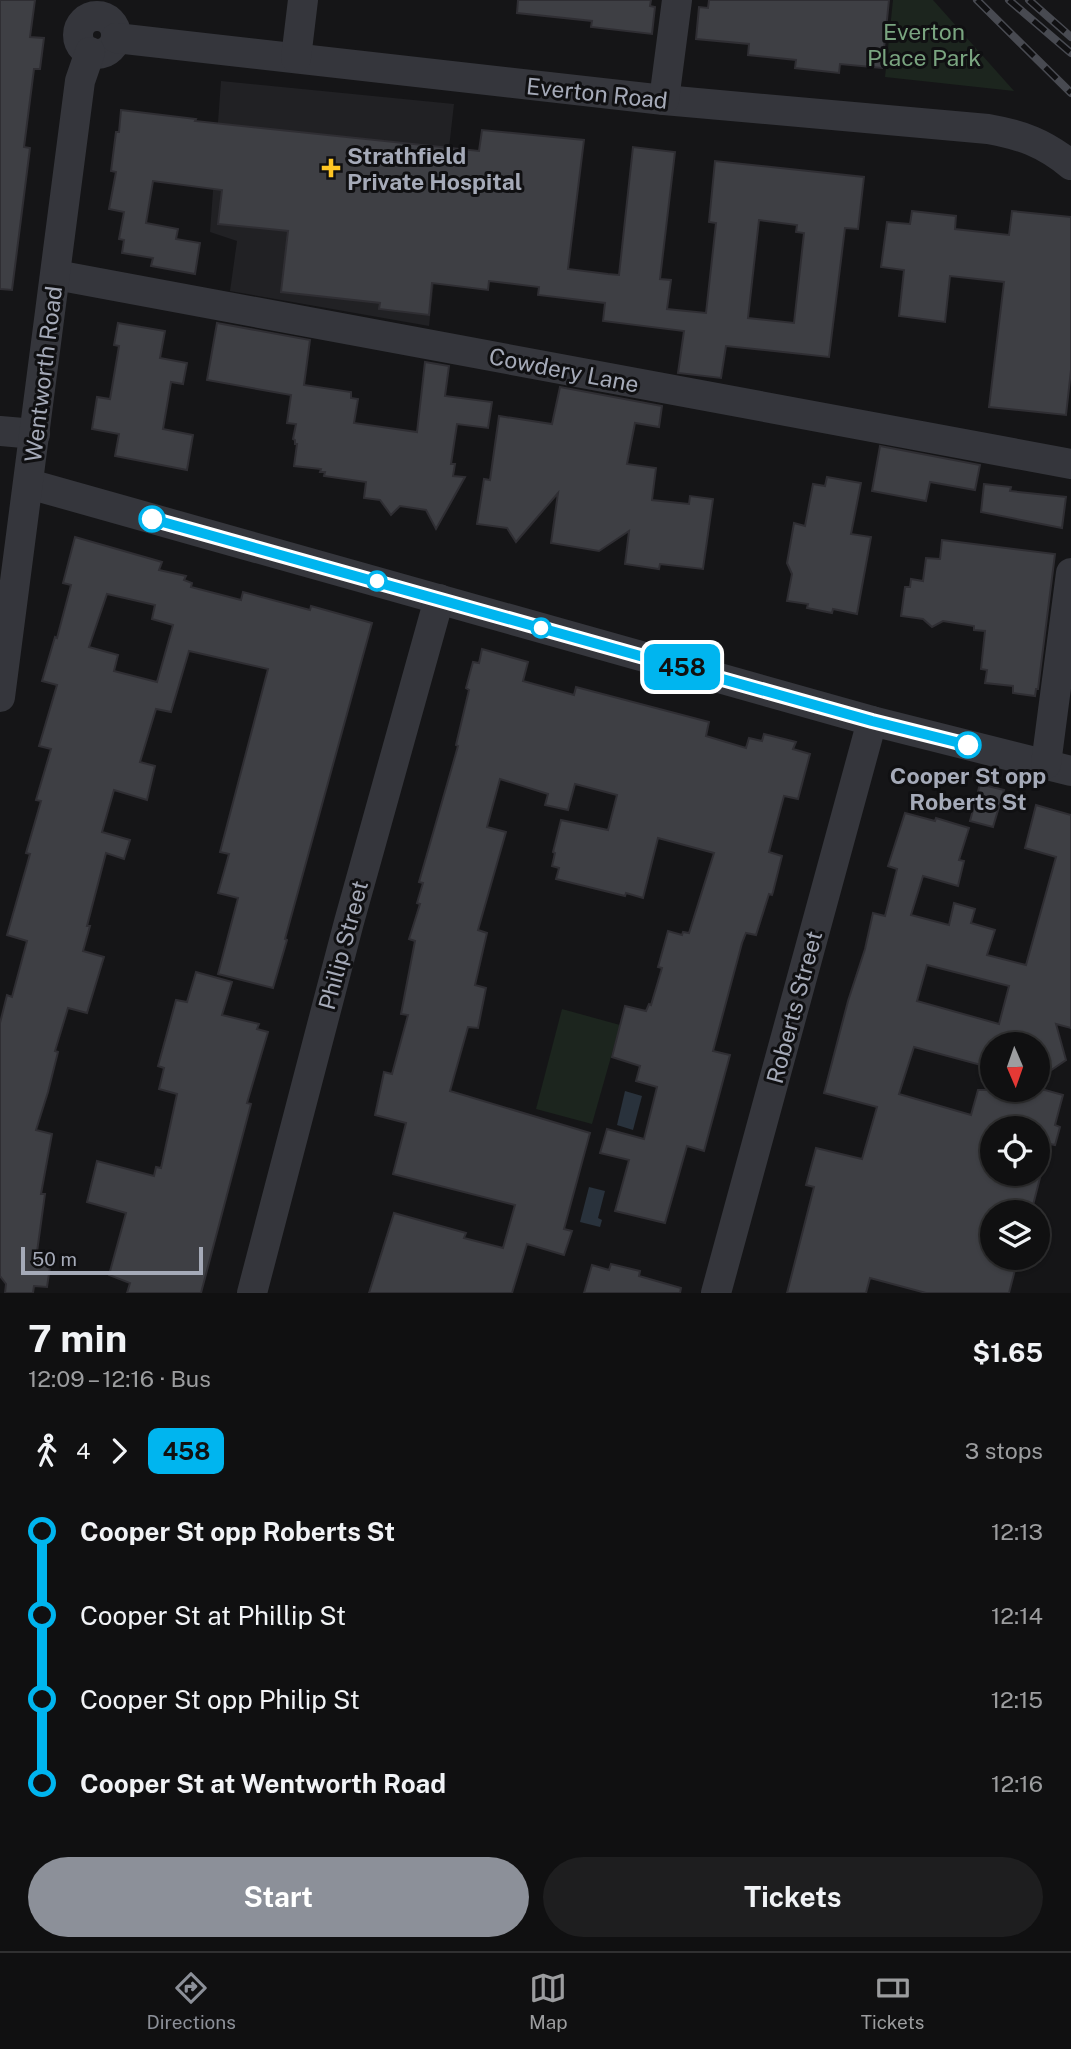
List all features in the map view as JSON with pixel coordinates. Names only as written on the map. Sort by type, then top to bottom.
[{"type":"street","points":[[296,58],[303,0]]},
{"type":"street","points":[[664,100],[677,0]]},
{"type":"street","points":[[95,8],[111,22],[116,38],[106,51],[90,52],[81,44],[79,32],[95,8]]},
{"type":"street","name":"Everton Road","points":[[116,38],[664,100],[988,129],[1039,142],[1071,165]]},
{"type":"street","name":"Wentworth Road","points":[[0,697],[80,81],[90,52]]},
{"type":"street","name":"Cowdery Lane","points":[[56,275],[1071,464]]},
{"type":"street","points":[[0,431],[35,434]]},
{"type":"street","points":[[29,484],[872,721],[1059,768],[1071,573]]},
{"type":"street","name":"Philip Street","points":[[252,1293],[349,922],[439,599]]},
{"type":"street","name":"Roberts Street","points":[[716,1293],[872,721]]},
{"type":"shaded area","name":"Strathfield Private Hospital","points":[[221,81],[454,104],[429,326],[230,291],[237,241],[210,232]]},
{"type":"shaded area","points":[[625,1091],[642,1096],[633,1130],[617,1125]]},
{"type":"shaded area","points":[[589,1187],[605,1191],[598,1218],[602,1220],[600,1227],[580,1222]]},
{"type":"green space","name":"Everton Place Park","points":[[893,0],[933,0],[1014,91],[885,77]]},
{"type":"green space","points":[[562,1009],[620,1025],[592,1124],[536,1109]]},
{"type":"building","points":[[0,0],[35,0],[30,37],[44,38],[40,69],[34,69],[24,147],[30,148],[12,290],[0,289]]},
{"type":"building","points":[[518,0],[651,0],[650,6],[655,7],[652,34],[591,27],[592,21],[517,13]]},
{"type":"building","points":[[709,0],[889,0],[882,68],[840,64],[839,73],[795,68],[796,60],[748,55],[749,44],[696,39],[699,7],[708,8]]},
{"type":"building","points":[[121,110],[196,119],[195,121],[479,151],[482,130],[584,140],[568,269],[619,275],[633,147],[675,152],[660,279],[671,280],[667,309],[706,313],[716,223],[709,222],[715,161],[864,177],[858,229],[845,228],[829,357],[726,346],[721,378],[678,373],[684,331],[603,321],[605,303],[538,295],[539,287],[489,281],[488,290],[432,283],[429,315],[379,309],[380,303],[281,292],[288,231],[218,224],[222,190],[153,181],[146,223],[178,229],[176,239],[200,243],[195,274],[151,266],[153,258],[122,253],[124,240],[119,239],[124,212],[109,209],[116,172],[111,171],[116,132],[119,132]],"holes":[[[759,220],[797,225],[796,232],[804,233],[794,323],[748,318]]]},
{"type":"building","points":[[912,211],[956,216],[955,229],[1009,235],[1012,211],[1071,217],[1071,370],[1066,415],[989,407],[1004,282],[950,276],[945,322],[899,316],[904,270],[881,267],[887,222],[910,224]]},
{"type":"building","points":[[118,323],[165,331],[160,358],[187,363],[183,384],[171,382],[163,429],[193,435],[187,470],[115,456],[119,434],[92,429],[97,397],[110,399],[119,346],[114,345]]},
{"type":"building","points":[[217,323],[310,340],[304,385],[351,392],[351,398],[358,399],[354,423],[417,432],[425,362],[449,366],[445,396],[492,402],[488,428],[457,424],[451,464],[455,464],[453,476],[465,477],[436,529],[426,510],[400,506],[391,515],[380,500],[364,498],[366,482],[324,476],[325,472],[320,472],[321,469],[294,466],[297,444],[293,439],[296,424],[287,423],[291,395],[207,380]]},
{"type":"building","points":[[560,387],[662,406],[659,427],[635,423],[627,464],[656,468],[652,500],[689,504],[690,496],[713,499],[703,569],[660,564],[659,569],[625,564],[629,531],[599,551],[551,543],[558,493],[516,542],[507,528],[477,524],[484,479],[490,480],[499,416],[552,424]]},
{"type":"building","points":[[880,446],[980,465],[975,490],[930,482],[926,501],[872,491]]},
{"type":"building","points":[[827,477],[861,483],[851,534],[871,537],[857,614],[833,609],[832,613],[807,608],[808,604],[787,601],[792,574],[787,563],[794,523],[805,526],[813,484],[825,486]]},
{"type":"building","points":[[984,484],[1011,487],[1010,491],[1066,497],[1062,528],[981,512]]},
{"type":"building","points":[[75,537],[162,562],[159,570],[186,576],[184,580],[192,583],[191,587],[241,600],[243,592],[310,610],[311,606],[372,623],[273,988],[218,974],[238,898],[218,893],[229,854],[220,852],[268,669],[189,651],[171,712],[156,709],[140,762],[155,766],[147,800],[114,790],[102,832],[130,840],[124,859],[106,853],[83,951],[104,957],[87,1013],[68,1008],[36,1130],[52,1134],[41,1194],[45,1194],[37,1252],[52,1254],[47,1287],[34,1286],[33,1293],[5,1293],[6,1284],[0,1276],[0,1023],[7,995],[12,997],[27,941],[7,935],[30,854],[26,853],[41,801],[36,800],[51,749],[39,746],[57,685],[42,681],[71,585],[63,583]],"holes":[[[107,594],[155,605],[152,619],[173,625],[157,682],[114,671],[118,655],[89,647]]]},
{"type":"building","points":[[942,540],[1055,554],[1035,696],[1013,693],[1013,686],[985,683],[987,670],[981,669],[985,631],[974,630],[974,626],[943,621],[932,627],[923,619],[901,616],[905,587],[910,587],[911,579],[923,581],[926,558],[940,559]]},
{"type":"building","points":[[482,649],[528,662],[523,681],[574,695],[576,687],[709,722],[706,736],[746,748],[749,738],[762,741],[764,734],[796,742],[793,749],[810,754],[798,799],[784,796],[769,852],[782,856],[773,892],[772,895],[769,894],[756,935],[746,933],[742,943],[713,1051],[730,1055],[704,1151],[687,1146],[665,1223],[615,1211],[629,1160],[600,1153],[607,1129],[644,1139],[657,1087],[636,1081],[640,1066],[612,1057],[625,1006],[646,1011],[649,1004],[651,1005],[662,968],[658,967],[668,931],[682,935],[683,932],[689,933],[714,853],[658,838],[643,898],[556,879],[559,868],[552,866],[553,852],[561,820],[608,830],[617,795],[575,784],[568,810],[545,805],[548,794],[500,779],[487,827],[506,832],[478,930],[487,933],[475,985],[486,988],[478,1028],[468,1027],[450,1091],[590,1133],[564,1229],[572,1231],[564,1255],[527,1244],[512,1293],[369,1293],[394,1213],[466,1233],[464,1238],[503,1248],[515,1205],[393,1174],[406,1123],[375,1115],[384,1072],[392,1074],[408,1015],[401,1014],[415,941],[409,939],[420,904],[417,903],[423,883],[419,882],[458,746],[456,745],[469,690],[466,688],[473,662],[479,663]]},
{"type":"building","points":[[980,784],[1004,790],[993,827],[970,821]]},
{"type":"building","points":[[1036,805],[1071,815],[1071,1028],[1056,1024],[1066,1060],[1050,1071],[1050,1032],[980,1032],[980,1065],[914,1047],[899,1094],[971,1115],[978,1090],[980,1102],[1050,1102],[1050,1091],[1063,1095],[1055,1125],[1060,1127],[1055,1145],[1050,1144],[1050,1116],[980,1116],[980,1186],[1038,1186],[1034,1200],[980,1200],[980,1270],[1015,1270],[1009,1293],[926,1293],[870,1278],[866,1293],[787,1293],[814,1187],[806,1185],[816,1148],[862,1159],[877,1107],[824,1093],[873,913],[885,916],[897,869],[888,866],[905,813],[935,821],[936,818],[969,828],[959,860],[964,861],[958,886],[923,876],[911,915],[949,925],[954,903],[975,909],[971,923],[995,930],[987,955],[1026,965],[1056,857],[1025,848]],"holes":[[[927,965],[1009,986],[999,1024],[917,1001]]]},
{"type":"building","points":[[196,972],[232,982],[222,1015],[259,1024],[257,1029],[268,1032],[247,1103],[251,1104],[201,1293],[127,1293],[130,1283],[109,1275],[126,1213],[87,1202],[97,1161],[154,1176],[156,1167],[161,1168],[177,1094],[159,1089],[164,1068],[158,1066],[176,1000],[187,1002]]},
{"type":"building","points":[[611,1264],[640,1271],[639,1276],[681,1288],[680,1293],[584,1293],[592,1265],[609,1270]]},
{"type":"railway","points":[[977,0],[1071,93]]},
{"type":"railway","points":[[1009,0],[1071,53]]},
{"type":"railway","points":[[1029,0],[1071,37]]},
{"type":"bus line","name":"458","points":[[152,519],[872,721],[968,745]]},
{"type":"place","name":"Strathfield Private Hospital","points":[[331,168]]},
{"type":"place","name":"Cooper St opp Roberts St","points":[[968,745]]}]
